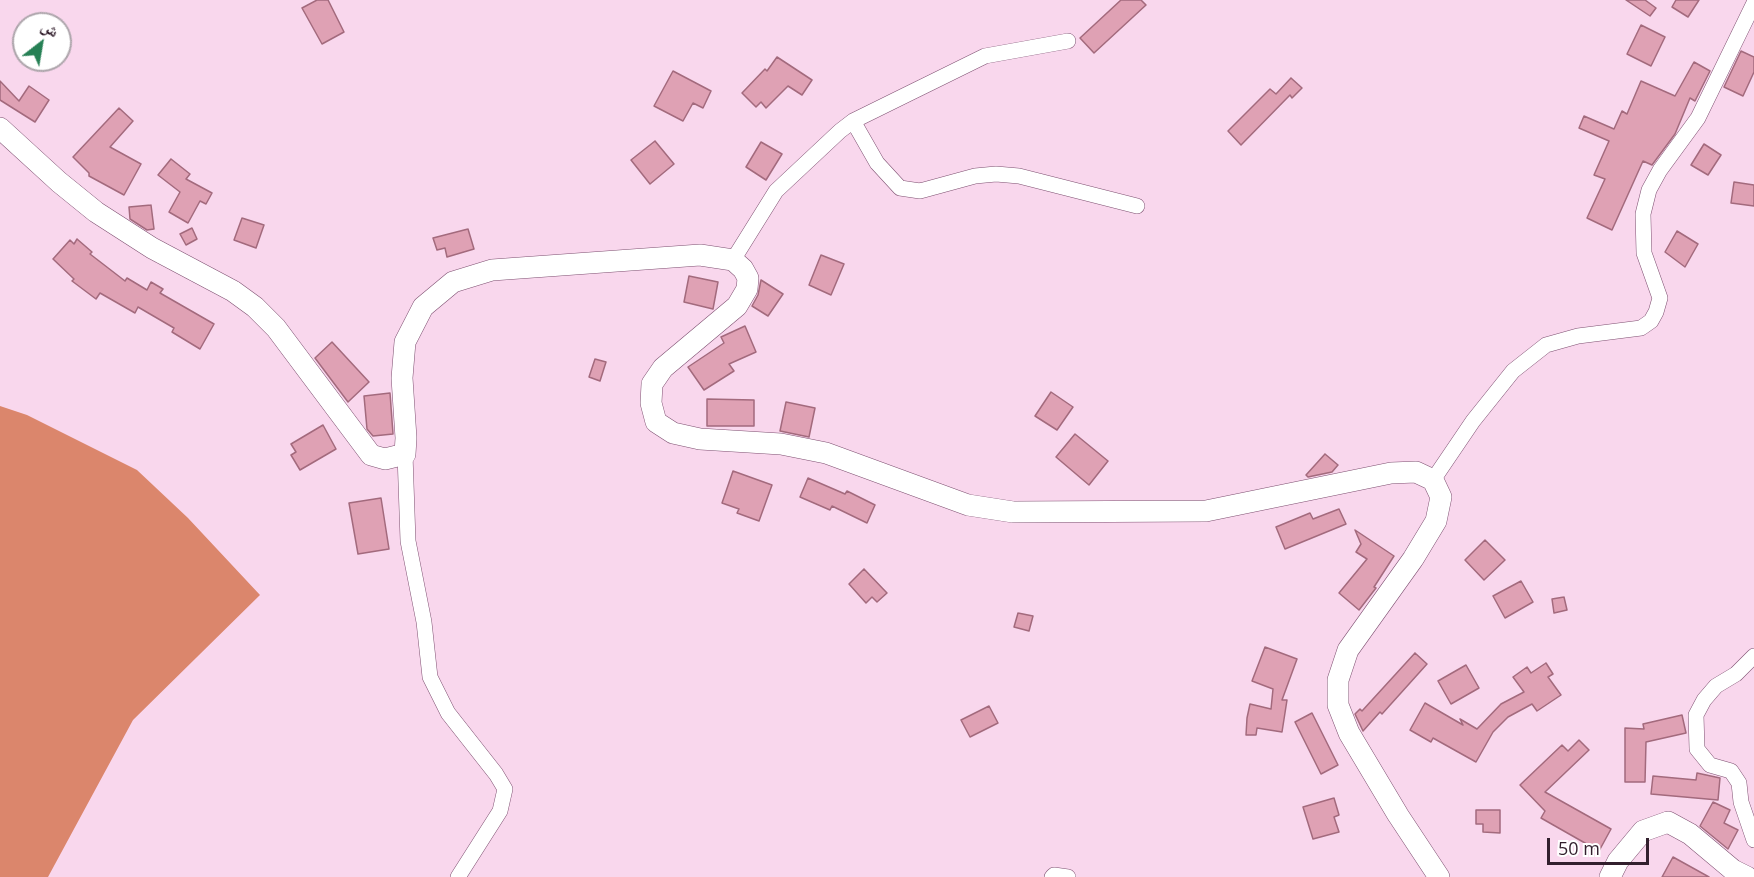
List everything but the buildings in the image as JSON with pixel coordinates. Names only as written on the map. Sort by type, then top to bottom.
[{"type":"main road","points":[[0,128],[96,212],[152,248],[233,291],[255,307],[276,328],[371,455],[385,459],[405,454],[402,378],[405,342],[423,307],[453,282],[492,270],[700,255],[733,260],[743,269],[748,278],[747,289],[737,306],[663,368],[652,384],[651,403],[656,422],[673,434],[700,439],[781,444],[826,453],[968,505],[1013,512],[1206,511],[1392,473],[1416,471],[1433,480],[1442,497],[1436,520],[1413,559],[1348,650],[1338,680],[1338,705],[1349,733],[1398,815],[1439,877]]},
{"type":"main road","points":[[1610,877],[1618,861],[1643,831],[1668,822],[1690,834],[1733,870],[1747,877]]},
{"type":"street","points":[[1433,480],[1473,421],[1513,371],[1546,345],[1578,336],[1641,328],[1651,321],[1659,298],[1644,253],[1643,214],[1650,190],[1660,170],[1698,118],[1754,3]]},
{"type":"street","points":[[733,260],[776,191],[853,121],[985,56],[1068,41]]},
{"type":"street","points":[[853,121],[877,163],[900,188],[920,191],[975,176],[996,174],[1019,176],[1137,206]]},
{"type":"street","points":[[405,454],[408,541],[424,622],[430,677],[448,713],[496,774],[505,789],[500,811],[458,877]]},
{"type":"street","points":[[1754,656],[1749,663],[1716,686],[1704,699],[1696,715],[1696,749],[1710,765],[1731,771],[1739,783],[1741,802],[1754,840]]},
{"type":"street","points":[[1052,877],[1054,875],[1068,877]]},
{"type":"shaded area","points":[[0,406],[27,415],[137,470],[188,518],[260,595],[133,720],[48,877],[0,877]]}]
